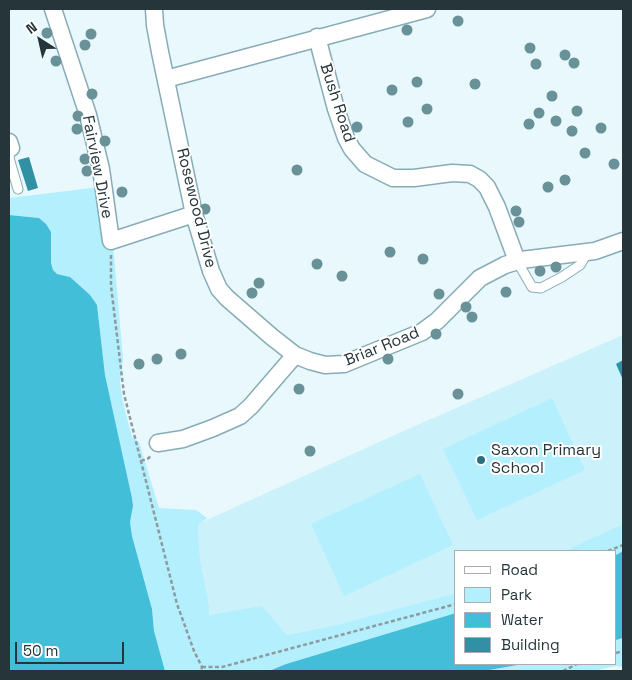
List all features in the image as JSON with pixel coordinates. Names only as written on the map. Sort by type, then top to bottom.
[{"type":"street","name":"Fairview Drive","points":[[53,9],[88,115],[101,169],[111,241],[194,214]]},
{"type":"street","name":"Rosewood Drive","points":[[154,9],[155,25],[194,214],[211,271],[219,289],[227,298],[295,355]]},
{"type":"street","points":[[166,79],[427,9]]},
{"type":"street","name":"Bush Road","points":[[318,37],[336,110],[346,138],[352,149],[365,164],[393,178],[470,174],[479,179],[487,187],[497,207],[517,261]]},
{"type":"street","name":"Briar Road","points":[[295,355],[325,365],[344,364],[422,332],[437,321],[480,278],[505,265],[517,261],[587,253],[623,241]]},
{"type":"street","points":[[158,443],[190,436],[240,416],[295,355]]},
{"type":"lane","points":[[10,145],[9,158],[18,189]]},
{"type":"lane","points":[[517,261],[532,286],[541,288],[580,265],[587,253]]},
{"type":"path","points":[[111,241],[111,286],[124,394],[177,604],[194,651],[202,667],[201,671]]},
{"type":"path","points":[[610,550],[623,545]]},
{"type":"path","points":[[202,667],[222,667],[454,605]]},
{"type":"path","points":[[563,671],[575,665]]},
{"type":"shaded area","name":"Saxon Primary School","points":[[623,335],[623,524],[566,550],[454,550],[454,594],[336,625],[287,635],[262,607],[209,615],[209,605],[200,559],[198,524]]},
{"type":"green space","points":[[108,186],[123,359],[120,383],[123,402],[132,437],[139,442],[159,508],[196,510],[207,518],[198,525],[200,559],[209,605],[209,615],[262,606],[287,635],[336,625],[454,594],[454,614],[286,664],[269,671],[165,671],[154,631],[152,609],[132,536],[130,522],[133,506],[132,498],[105,375],[97,305],[70,277],[57,274],[53,270],[51,263],[51,232],[39,218],[9,215],[9,198]]},
{"type":"green space","points":[[552,398],[585,470],[477,520],[443,449]]},
{"type":"green space","points":[[420,474],[453,545],[344,596],[311,524]]},
{"type":"green space","points":[[623,524],[623,551],[617,554],[617,550],[566,550]]},
{"type":"green space","points":[[623,638],[623,667],[615,666],[594,671],[484,671],[517,665],[617,665],[617,640]]},
{"type":"water","points":[[9,215],[39,218],[46,224],[51,232],[51,263],[53,270],[57,274],[70,277],[90,295],[97,305],[105,375],[132,498],[133,506],[130,522],[132,536],[152,609],[154,631],[165,671],[9,671]]},
{"type":"water","points":[[623,551],[623,638],[617,640],[617,554]]},
{"type":"water","points":[[454,614],[454,665],[517,665],[484,671],[269,671],[286,664]]},
{"type":"building","points":[[29,157],[38,188],[28,191],[18,160]]},
{"type":"building","points":[[623,360],[623,380],[616,364]]},
{"type":"place","name":"Saxon Primary School","points":[[481,460]]}]
